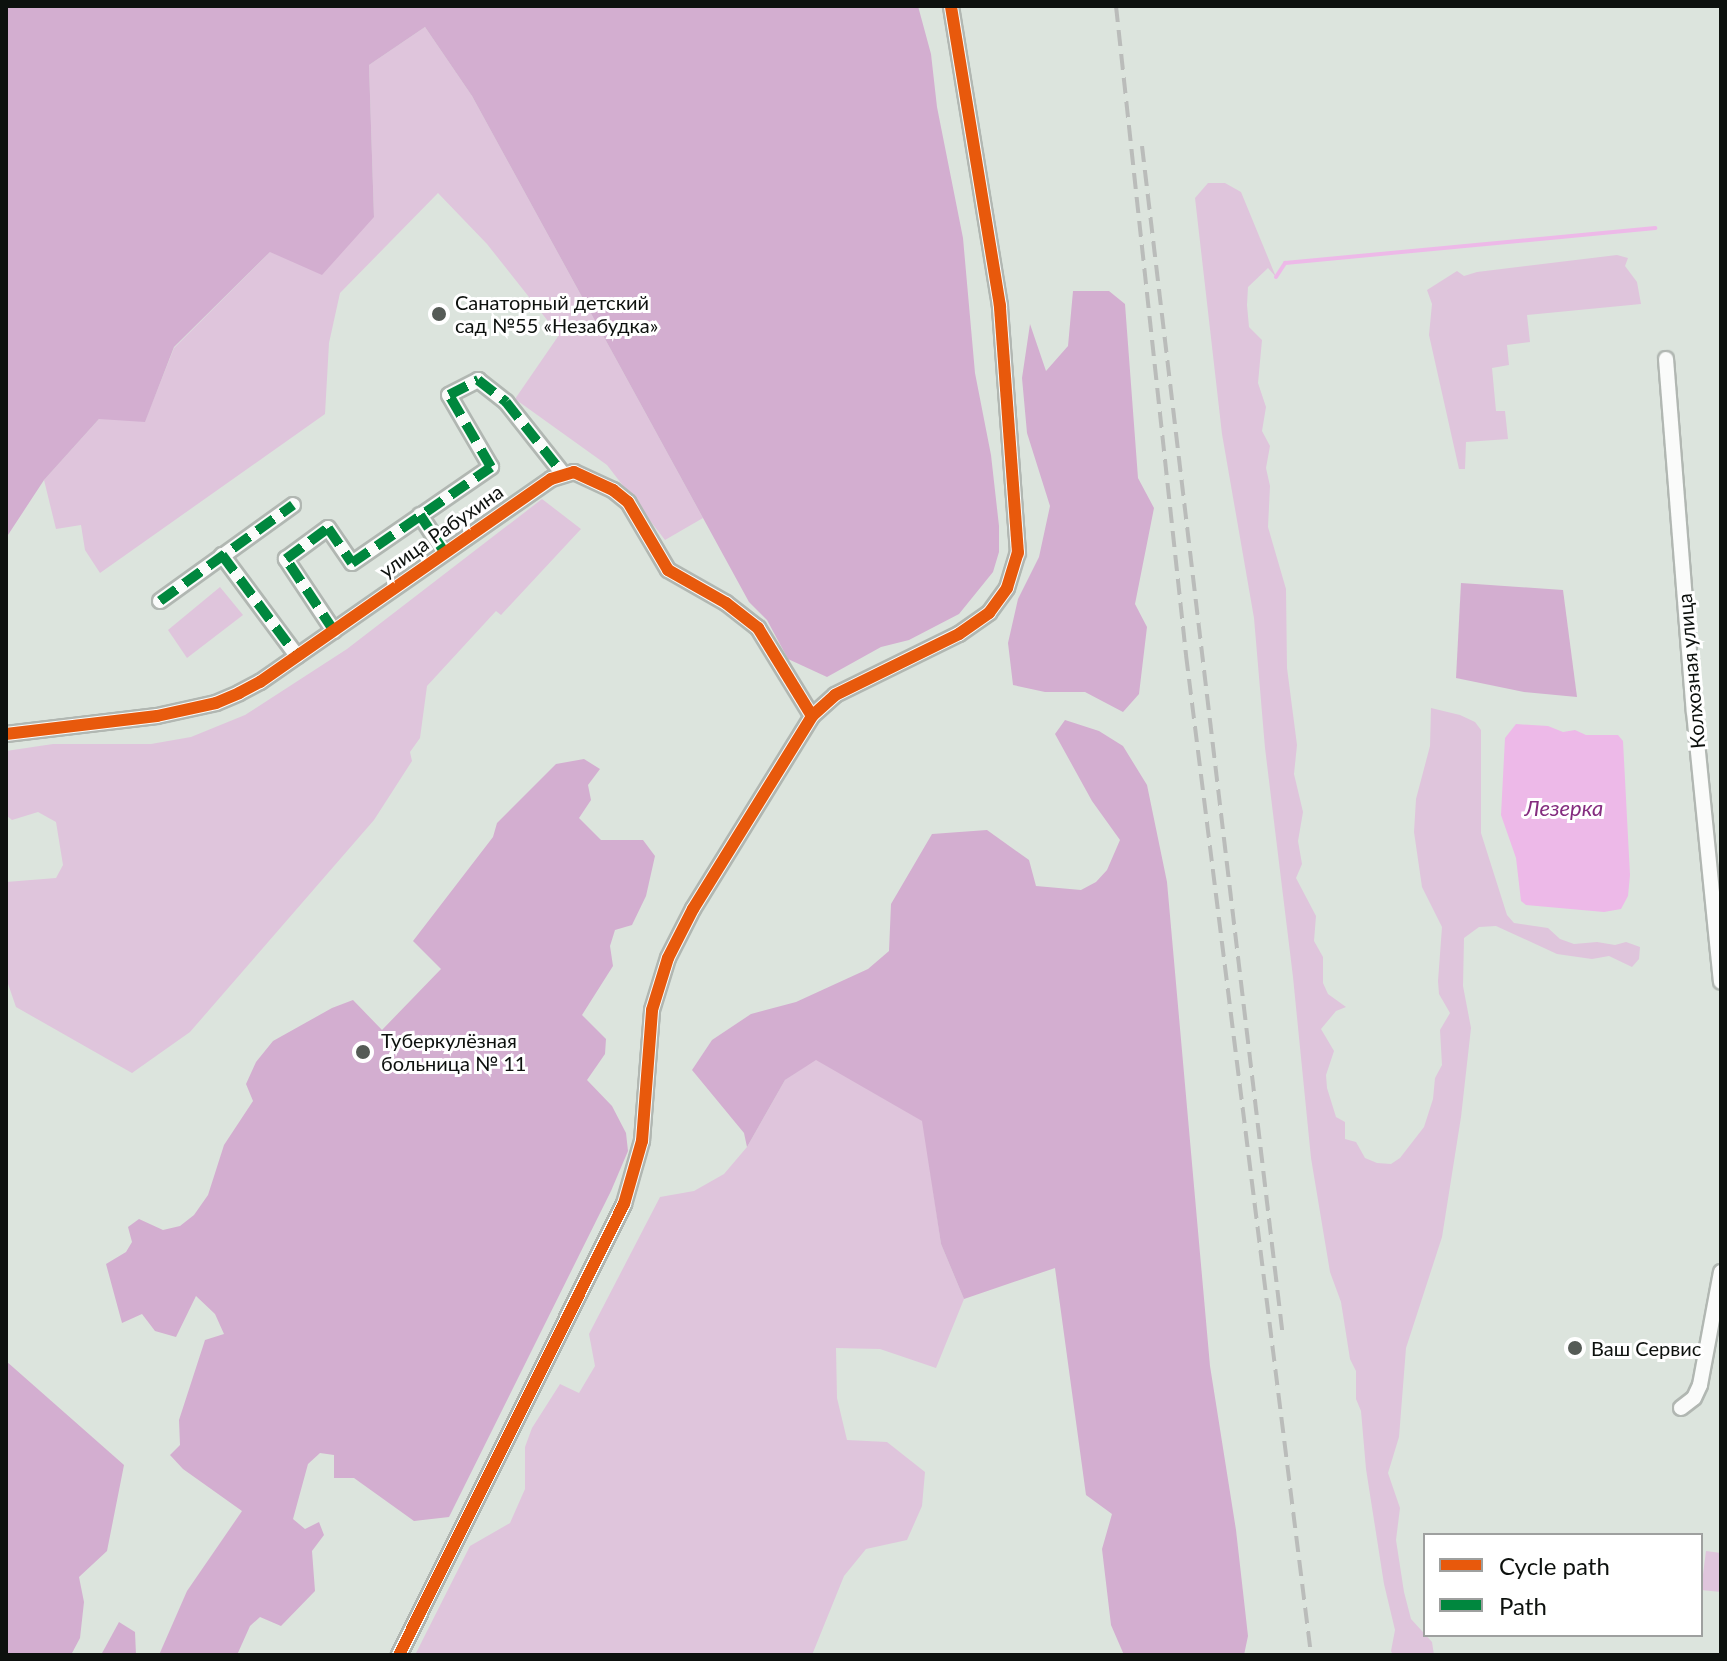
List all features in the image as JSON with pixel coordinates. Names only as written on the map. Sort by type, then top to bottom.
[{"type":"street","points":[[399,1655],[628,1193],[642,1141],[652,1010],[668,958],[770,779],[812,716],[835,695],[959,634],[989,613],[1007,588],[1018,553],[1000,306],[951,6]]},
{"type":"street","name":"Колхозная улица","points":[[1666,359],[1694,712],[1721,982]]},
{"type":"street","points":[[334,631],[286,559],[328,528],[352,563],[491,467],[449,395],[478,380],[506,402],[563,474],[574,472],[588,477],[628,502],[668,570],[746,616],[758,628],[812,716]]},
{"type":"street","name":"улица Рабухина","points":[[6,734],[157,716],[216,703],[260,682],[563,474]]},
{"type":"street","points":[[160,601],[293,505]]},
{"type":"street","points":[[420,515],[445,553]]},
{"type":"street","points":[[222,555],[297,656]]},
{"type":"street","points":[[1681,1408],[1694,1398],[1700,1385],[1721,1272]]},
{"type":"shaded area","points":[[6,6],[918,6],[931,54],[937,107],[963,238],[975,373],[991,455],[999,526],[999,552],[993,572],[959,614],[909,640],[881,647],[827,677],[788,659],[767,620],[749,602],[472,96],[425,27],[369,65],[374,217],[322,275],[270,252],[174,347],[145,422],[99,419],[44,480],[6,538]]},
{"type":"shaded area","points":[[425,27],[472,96],[703,518],[665,540],[607,465],[515,399],[559,335],[487,244],[438,193],[340,293],[329,343],[325,414],[100,573],[85,550],[81,525],[56,529],[44,480],[100,418],[145,421],[174,348],[270,252],[374,217],[369,65]]},
{"type":"shaded area","points":[[1208,183],[1225,183],[1241,192],[1276,277],[1268,268],[1248,287],[1247,305],[1249,327],[1262,340],[1258,383],[1266,407],[1262,431],[1270,446],[1266,468],[1270,486],[1268,527],[1286,589],[1287,668],[1297,745],[1294,774],[1303,812],[1298,841],[1302,864],[1296,878],[1316,916],[1314,941],[1323,957],[1323,983],[1328,994],[1346,1007],[1336,1011],[1321,1029],[1334,1051],[1326,1075],[1327,1088],[1336,1117],[1345,1122],[1345,1139],[1356,1142],[1365,1158],[1377,1163],[1391,1164],[1400,1158],[1424,1127],[1433,1099],[1435,1078],[1442,1065],[1440,1030],[1450,1013],[1439,994],[1442,927],[1422,887],[1414,832],[1416,799],[1430,746],[1431,708],[1460,715],[1475,722],[1481,730],[1481,833],[1507,915],[1514,923],[1548,928],[1560,939],[1574,944],[1597,942],[1615,945],[1626,942],[1640,947],[1639,959],[1632,967],[1609,956],[1592,959],[1557,954],[1496,926],[1479,927],[1464,938],[1463,986],[1471,1028],[1461,1117],[1442,1237],[1406,1348],[1399,1437],[1388,1473],[1400,1508],[1396,1540],[1404,1592],[1411,1619],[1423,1632],[1423,1637],[1432,1642],[1434,1655],[1393,1655],[1391,1651],[1395,1630],[1384,1584],[1366,1469],[1361,1411],[1356,1399],[1356,1371],[1350,1359],[1341,1302],[1330,1272],[1311,1158],[1265,748],[1254,618],[1222,434],[1195,198]]},
{"type":"shaded area","points":[[1617,255],[1628,258],[1625,266],[1637,282],[1641,304],[1527,315],[1530,342],[1507,345],[1509,365],[1492,368],[1496,411],[1505,411],[1508,439],[1466,442],[1465,469],[1459,469],[1429,335],[1432,304],[1427,290],[1457,271],[1464,276]]},
{"type":"shaded area","points":[[1073,291],[1109,291],[1125,304],[1138,478],[1154,508],[1135,604],[1147,627],[1139,694],[1123,712],[1085,692],[1045,692],[1013,685],[1008,643],[1018,599],[1039,557],[1050,506],[1027,433],[1022,378],[1030,324],[1046,371],[1068,346]]},
{"type":"shaded area","points":[[542,499],[581,529],[501,615],[496,611],[427,686],[420,738],[410,752],[412,761],[374,820],[190,1032],[132,1073],[16,1007],[6,978],[6,882],[56,878],[63,865],[56,822],[38,812],[12,820],[6,815],[6,751],[53,744],[151,744],[191,737],[245,715],[347,649]]},
{"type":"shaded area","points":[[1461,583],[1563,590],[1577,697],[1524,692],[1456,678]]},
{"type":"shaded area","points":[[220,587],[243,615],[187,658],[168,630]]},
{"type":"shaded area","points":[[1065,720],[1099,731],[1123,746],[1147,785],[1167,882],[1210,1366],[1236,1530],[1248,1636],[1244,1655],[1124,1655],[1111,1625],[1102,1549],[1112,1514],[1086,1495],[1055,1268],[964,1299],[941,1244],[922,1121],[816,1060],[785,1080],[747,1147],[744,1133],[692,1070],[712,1040],[751,1014],[796,1002],[868,969],[889,951],[891,904],[932,834],[987,830],[1029,860],[1036,886],[1081,890],[1096,882],[1107,870],[1120,840],[1092,801],[1055,734]]},
{"type":"shaded area","name":"Туберкулёзная больница № 11","points":[[584,759],[600,769],[588,785],[591,800],[579,818],[601,840],[643,840],[655,856],[646,896],[632,925],[615,930],[610,946],[613,966],[582,1015],[606,1039],[605,1054],[587,1080],[612,1106],[626,1133],[628,1151],[611,1191],[449,1517],[414,1521],[354,1478],[334,1478],[334,1455],[320,1453],[308,1464],[293,1519],[305,1529],[319,1522],[324,1535],[312,1551],[315,1591],[281,1626],[260,1617],[250,1626],[237,1655],[159,1655],[187,1591],[242,1511],[183,1469],[170,1455],[180,1445],[179,1420],[205,1340],[224,1334],[215,1314],[196,1296],[176,1337],[155,1331],[142,1314],[122,1323],[106,1264],[126,1252],[132,1242],[128,1227],[139,1219],[163,1230],[180,1226],[194,1215],[208,1195],[224,1145],[253,1101],[246,1084],[256,1062],[273,1041],[332,1008],[353,1000],[382,1030],[441,969],[413,941],[493,837],[497,823],[556,764]]},
{"type":"shaded area","points":[[816,1059],[923,1121],[941,1244],[964,1299],[936,1368],[880,1349],[836,1348],[837,1398],[847,1440],[887,1442],[925,1472],[922,1506],[907,1540],[866,1549],[844,1576],[812,1655],[415,1655],[470,1546],[510,1523],[525,1489],[525,1447],[532,1428],[560,1384],[579,1393],[595,1366],[589,1334],[660,1197],[694,1191],[724,1174],[747,1147],[785,1080]]},
{"type":"shaded area","points":[[6,1361],[124,1465],[107,1551],[79,1577],[84,1602],[80,1638],[71,1655],[6,1655]]},
{"type":"shaded area","points":[[1706,1551],[1721,1553],[1721,1592],[1703,1590]]},
{"type":"shaded area","points":[[119,1622],[135,1632],[136,1655],[101,1655]]},
{"type":"water","name":"Лезерка","points":[[1516,724],[1548,726],[1563,732],[1575,730],[1586,735],[1618,735],[1623,741],[1630,875],[1628,896],[1621,909],[1604,912],[1526,905],[1521,901],[1516,858],[1501,815],[1505,738]]},
{"type":"waterway","points":[[1276,277],[1285,263],[1655,228]]},
{"type":"railway","points":[[1116,6],[1186,655],[1311,1655]]},
{"type":"railway","points":[[1142,146],[1283,1337]]},
{"type":"marked path","points":[[334,631],[286,559],[328,528],[352,563],[491,467],[449,395],[478,380],[506,402],[563,474]]},
{"type":"marked path","points":[[160,601],[293,505]]},
{"type":"marked path","points":[[420,515],[445,553]]},
{"type":"marked path","points":[[222,555],[297,656]]},
{"type":"cycle path","points":[[399,1655],[624,1204],[642,1141],[652,1010],[668,958],[693,909],[812,716],[835,695],[959,634],[989,613],[1007,588],[1018,553],[1000,306],[951,6]]},
{"type":"cycle path","points":[[6,734],[157,716],[216,703],[239,693],[260,682],[551,479],[574,472],[613,490],[628,502],[668,570],[726,603],[758,628],[812,716]]},
{"type":"place","name":"Санаторный детский сад №55 «Незабудка»","points":[[439,314]]},
{"type":"place","name":"Туберкулёзная больница № 11","points":[[363,1052]]},
{"type":"place","name":"Ваш Сервис","points":[[1575,1348]]}]
